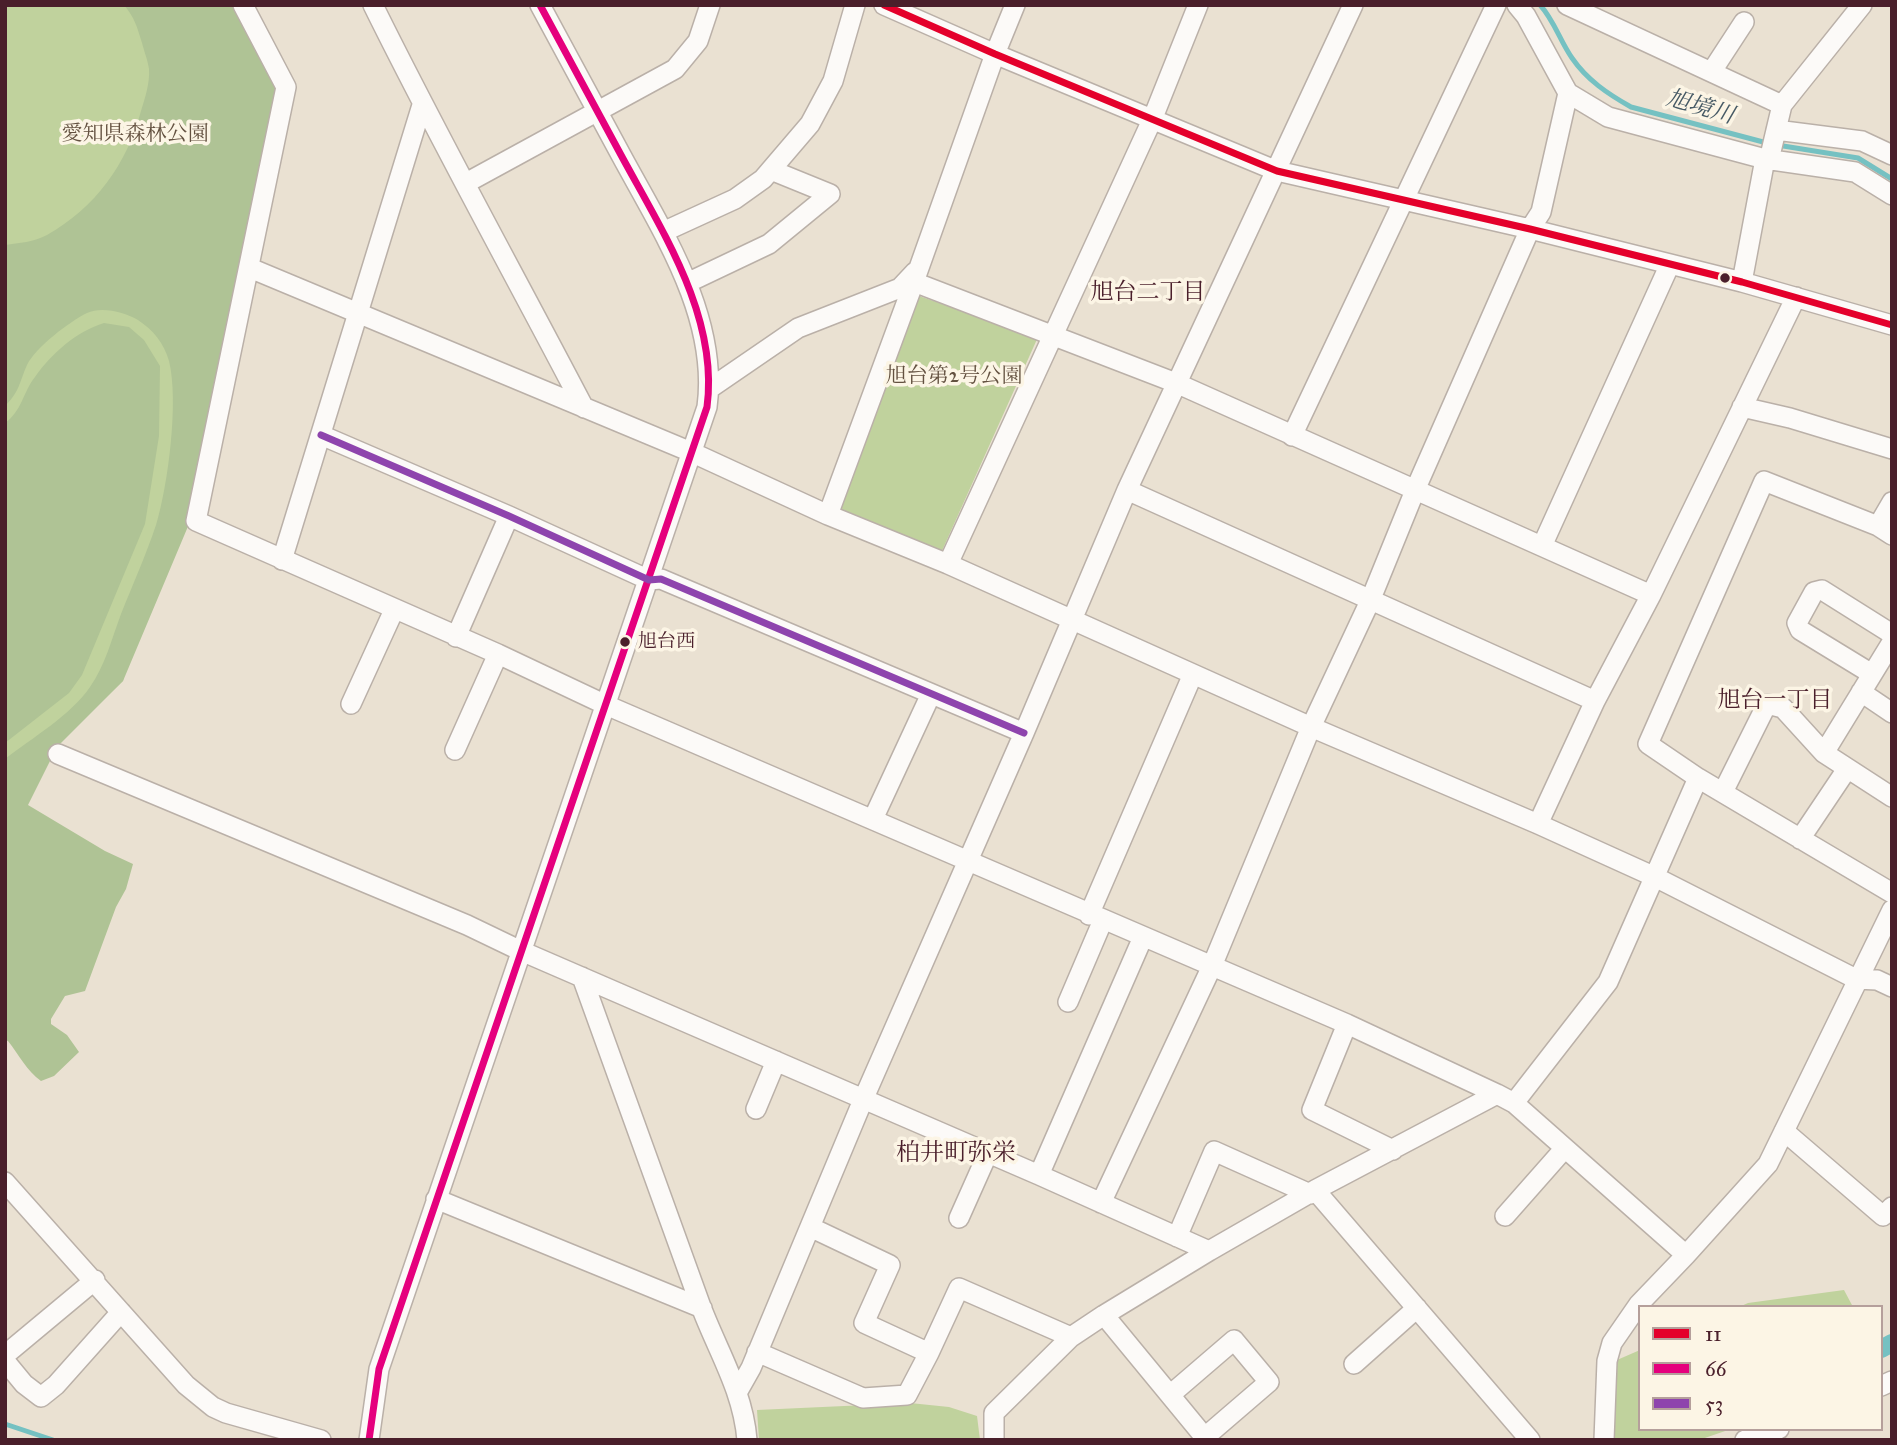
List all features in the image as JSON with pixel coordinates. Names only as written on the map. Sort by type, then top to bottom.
[{"type":"street","points":[[243,5],[286,87],[197,521],[498,654],[606,705],[1347,1024],[1505,1099],[1686,1255]]},
{"type":"street","points":[[373,5],[422,105],[584,408]]},
{"type":"street","points":[[369,1440],[379,1369],[519,950],[707,407],[709,389],[704,340],[687,282],[663,232],[540,5]]},
{"type":"street","points":[[466,183],[675,69],[698,41],[710,5]]},
{"type":"street","points":[[663,232],[734,198],[763,179],[810,124],[833,81],[855,5]]},
{"type":"street","points":[[884,5],[1277,171],[1530,229],[1742,282],[1892,324]]},
{"type":"street","points":[[828,515],[1015,5]]},
{"type":"street","points":[[948,564],[1152,120],[1198,5]]},
{"type":"street","points":[[738,1391],[1127,490],[1353,5]]},
{"type":"street","points":[[1292,436],[1496,5]]},
{"type":"street","points":[[1517,5],[1526,16],[1567,93],[1608,117],[1771,148],[1855,172],[1892,195]]},
{"type":"street","points":[[1742,282],[1782,105],[1862,5]]},
{"type":"street","points":[[1570,6],[1782,105]]},
{"type":"street","points":[[1712,71],[1744,22]]},
{"type":"street","points":[[1101,1203],[1212,965],[1311,727],[1370,601],[1416,488],[1530,229],[1541,212],[1567,93]]},
{"type":"street","points":[[282,560],[422,105]]},
{"type":"street","points":[[1771,148],[1862,141],[1892,155]]},
{"type":"street","points":[[687,282],[769,244],[830,194],[771,170]]},
{"type":"street","points":[[1542,545],[1670,264]]},
{"type":"street","points":[[250,268],[691,452],[828,515],[948,564],[1655,877],[1856,979],[1877,980],[1892,987]]},
{"type":"street","points":[[916,275],[1052,334],[1176,383],[1651,595]]},
{"type":"street","points":[[709,389],[798,328],[900,288],[916,275]]},
{"type":"street","points":[[1538,824],[1595,701],[1651,595],[1796,297]]},
{"type":"street","points":[[1742,407],[1790,418],[1892,449]]},
{"type":"street","points":[[321,435],[649,580],[661,579],[1024,733]]},
{"type":"street","points":[[1892,502],[1885,530],[1764,481],[1648,744],[1698,778],[1892,893]]},
{"type":"street","points":[[1127,490],[1595,701]]},
{"type":"street","points":[[456,637],[509,516]]},
{"type":"street","points":[[1872,674],[1800,630],[1797,622],[1814,592],[1822,590],[1892,634]]},
{"type":"street","points":[[351,704],[394,610]]},
{"type":"street","points":[[1824,753],[1892,642]]},
{"type":"street","points":[[455,750],[498,654]]},
{"type":"street","points":[[1068,1002],[1096,917],[1193,674]]},
{"type":"street","points":[[1861,692],[1892,713]]},
{"type":"street","points":[[873,819],[931,694]]},
{"type":"street","points":[[1723,792],[1767,704],[1783,708],[1824,753],[1892,797]]},
{"type":"street","points":[[58,754],[454,920],[1209,1251]]},
{"type":"street","points":[[1800,839],[1847,769]]},
{"type":"street","points":[[995,1440],[994,1413],[1071,1337],[1209,1251],[1312,1192],[1393,1150],[1505,1099],[1608,982],[1698,778]]},
{"type":"street","points":[[1638,1305],[1768,1164],[1892,910]]},
{"type":"street","points":[[1039,1175],[1143,937]]},
{"type":"street","points":[[582,977],[702,1308],[738,1391],[747,1440]]},
{"type":"street","points":[[1347,1024],[1312,1110],[1393,1150]]},
{"type":"street","points":[[756,1109],[776,1061]]},
{"type":"street","points":[[1784,1131],[1884,1216],[1892,1207]]},
{"type":"street","points":[[1505,1216],[1565,1148]]},
{"type":"street","points":[[1177,1237],[1214,1151],[1312,1192],[1531,1440]]},
{"type":"street","points":[[959,1218],[988,1153]]},
{"type":"street","points":[[5,1182],[186,1385],[213,1407],[226,1413],[321,1440]]},
{"type":"street","points":[[436,1199],[702,1308]]},
{"type":"street","points":[[810,1227],[890,1265],[864,1323],[929,1353]]},
{"type":"street","points":[[5,1355],[95,1280]]},
{"type":"street","points":[[757,1352],[863,1398],[907,1395],[959,1288],[1071,1337]]},
{"type":"street","points":[[1604,1440],[1607,1361],[1612,1343],[1638,1305]]},
{"type":"street","points":[[1353,1364],[1417,1308]]},
{"type":"street","points":[[5,1361],[24,1384],[41,1397],[56,1385],[121,1312]]},
{"type":"street","points":[[1104,1315],[1206,1439],[1269,1382],[1234,1340],[1170,1395]]},
{"type":"street","points":[[1745,1440],[1773,1431]]},
{"type":"green space","name":"愛知県森林公園","points":[[5,5],[233,5],[279,89],[123,681],[5,794]]},
{"type":"green space","points":[[124,5],[233,5],[279,89],[189,524],[123,681],[57,747],[28,805],[105,851],[133,864],[126,889],[116,907],[85,991],[65,996],[51,1019],[51,1024],[67,1035],[79,1052],[54,1076],[41,1081],[5,1040],[5,759],[72,707],[90,687],[100,670],[156,525],[168,467],[173,398],[169,361],[164,348],[153,333],[133,317],[120,312],[99,310],[71,322],[31,358],[16,391],[5,406],[5,245],[47,235],[80,212],[107,183],[127,149],[146,96],[149,69],[137,27]]},
{"type":"green space","name":"旭台第2号公園","points":[[919,296],[1038,337],[941,553],[840,511]]},
{"type":"green space","points":[[104,323],[129,327],[144,340],[160,366],[159,436],[145,524],[82,675],[69,693],[5,743],[5,423],[15,413],[31,383],[49,360],[75,337]]},
{"type":"green space","points":[[1844,1290],[1852,1305],[1744,1305]]},
{"type":"green space","points":[[1638,1351],[1638,1431],[1725,1431],[1699,1440],[1614,1440],[1617,1360]]},
{"type":"green space","points":[[910,1403],[949,1407],[977,1416],[980,1440],[759,1440],[757,1410]]},
{"type":"waterway","name":"旭境川","points":[[1540,5],[1578,66],[1598,86],[1622,102],[1631,107],[1767,143]]},
{"type":"waterway","name":"旭境川","points":[[1777,145],[1858,158],[1892,179]]},
{"type":"waterway","points":[[1883,1348],[1892,1343]]},
{"type":"waterway","points":[[5,1424],[53,1440]]},
{"type":"transit line","name":"66","points":[[369,1440],[379,1369],[582,767],[707,407],[708,373],[704,340],[684,276],[540,5]]},
{"type":"transit line","name":"11","points":[[884,5],[1277,171],[1530,229],[1742,282],[1892,325]]},
{"type":"transit line","name":"53","points":[[321,435],[649,580],[661,579],[1024,733]]},
{"type":"place","name":"旭台西","points":[[625,642]]},
{"type":"district","name":"旭台二丁目","points":[[1148,293]]},
{"type":"district","name":"旭台一丁目","points":[[1775,701]]},
{"type":"district","name":"柏井町弥栄","points":[[956,1154]]}]
